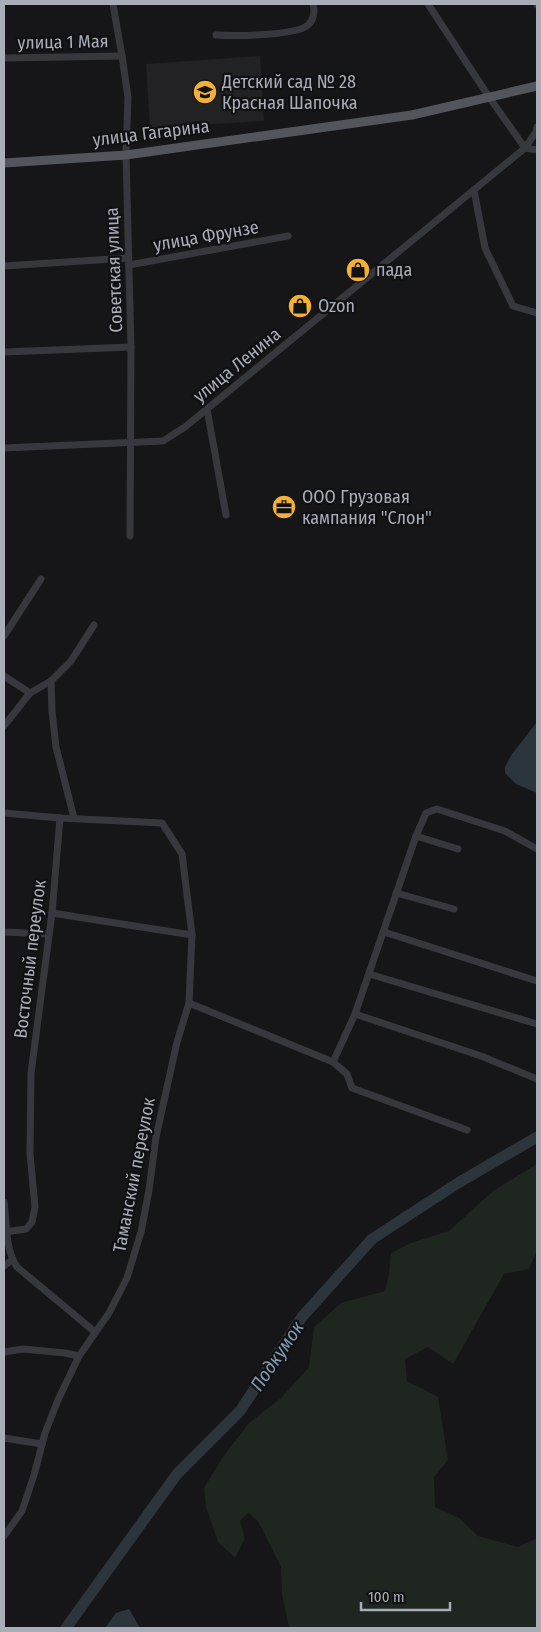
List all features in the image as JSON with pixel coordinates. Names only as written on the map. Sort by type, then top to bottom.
[{"type":"main road","name":"улица Гагарина","points":[[4,163],[126,154],[412,115],[537,86]]},
{"type":"street","name":"Советская улица","points":[[113,4],[128,97],[126,154],[131,347],[130,536]]},
{"type":"street","points":[[428,4],[525,148],[537,150]]},
{"type":"street","points":[[216,36],[256,36],[302,30],[310,24],[314,14],[314,5]]},
{"type":"street","name":"улица 1 Мая","points":[[4,58],[122,56]]},
{"type":"street","name":"улица Ленина","points":[[4,448],[163,441],[185,427],[525,148],[536,132],[537,127]]},
{"type":"street","points":[[474,190],[486,248],[513,306],[537,313]]},
{"type":"street","name":"улица Фрунзе","points":[[4,266],[128,261],[288,236]]},
{"type":"street","points":[[4,352],[131,347]]},
{"type":"street","points":[[207,409],[226,515]]},
{"type":"street","points":[[4,636],[41,579]]},
{"type":"street","points":[[4,726],[30,693],[51,681],[71,661],[94,625]]},
{"type":"street","points":[[4,676],[30,693]]},
{"type":"street","points":[[4,814],[74,818],[56,747],[51,681]]},
{"type":"street","points":[[333,1062],[369,974],[416,836],[426,813],[437,809],[505,831],[537,849]]},
{"type":"street","name":"Восточный переулок","points":[[5,1231],[26,1229],[32,1222],[35,1207],[30,1154],[31,1072],[52,913],[60,818]]},
{"type":"street","name":"Таманский переулок","points":[[4,1536],[22,1511],[42,1444],[58,1400],[79,1356],[109,1313],[127,1278],[141,1232],[156,1137],[177,1042],[189,1003],[192,935],[182,854],[162,823],[74,818]]},
{"type":"street","points":[[416,836],[458,849]]},
{"type":"street","points":[[396,893],[454,908]]},
{"type":"street","points":[[52,913],[192,935]]},
{"type":"street","points":[[4,932],[49,934]]},
{"type":"street","points":[[384,932],[537,981]]},
{"type":"street","points":[[369,974],[537,1024]]},
{"type":"street","points":[[189,1003],[333,1062],[347,1074],[352,1088],[467,1130]]},
{"type":"street","points":[[354,1014],[481,1056],[537,1079]]},
{"type":"street","points":[[4,1202],[5,1231],[12,1260],[17,1267],[95,1332]]},
{"type":"street","points":[[4,1266],[12,1260]]},
{"type":"street","points":[[4,1352],[23,1349],[79,1356]]},
{"type":"street","points":[[4,1438],[42,1444]]},
{"type":"shaded area","name":"Детский сад № 28 Красная Шапочка","points":[[260,56],[264,121],[150,128],[146,64]]},
{"type":"shaded area","points":[[537,722],[537,793],[516,784],[505,773],[505,767],[512,754]]},
{"type":"shaded area","points":[[537,1164],[537,1250],[529,1269],[504,1274],[453,1364],[428,1347],[405,1359],[407,1381],[438,1397],[448,1460],[434,1477],[435,1507],[459,1518],[478,1536],[518,1547],[537,1538],[537,1628],[289,1628],[282,1594],[281,1567],[258,1521],[248,1513],[240,1521],[245,1538],[235,1558],[218,1542],[206,1507],[204,1488],[225,1454],[249,1423],[281,1398],[309,1367],[314,1327],[341,1303],[385,1291],[391,1253],[411,1243],[449,1231],[493,1191]]},
{"type":"shaded area","points":[[129,1609],[140,1628],[105,1628],[116,1613]]},
{"type":"waterway","name":"Подкумок","points":[[66,1628],[177,1474],[240,1411],[302,1317],[372,1239],[458,1183],[537,1137]]},
{"type":"place","name":"Детский сад № 28 Красная Шапочка","points":[[205,92]]},
{"type":"place","name":"пада","points":[[358,270]]},
{"type":"place","name":"Ozon","points":[[300,306]]},
{"type":"place","name":"ООО Грузовая кампания \"Слон\"","points":[[284,507]]}]
